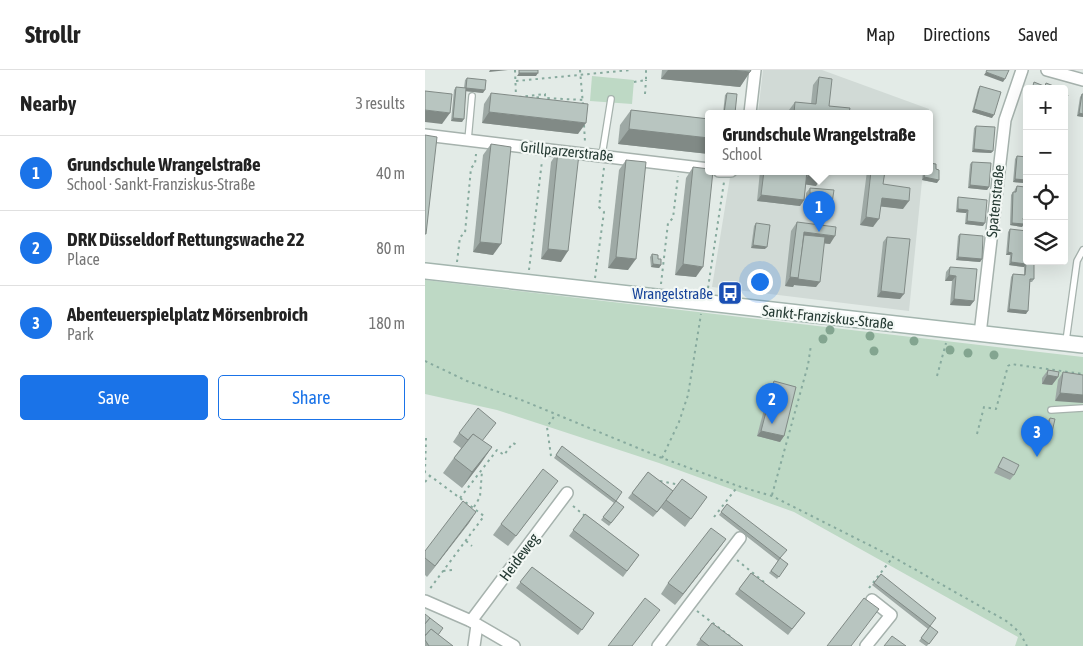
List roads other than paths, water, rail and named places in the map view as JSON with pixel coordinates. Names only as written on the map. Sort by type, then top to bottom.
[{"type":"main road","name":"Sankt-Franziskus-Straße","points":[[425,271],[659,299],[704,302],[1083,345]]},
{"type":"street","points":[[750,110],[755,70]]},
{"type":"street","name":"Spatenstraße","points":[[980,334],[1005,120],[1022,70]]},
{"type":"street","points":[[1054,71],[1083,80]]},
{"type":"street","name":"Grillparzerstraße","points":[[425,134],[705,168]]},
{"type":"street","name":"Heideweg","points":[[474,646],[474,623],[485,595],[565,496]]},
{"type":"street","points":[[658,646],[740,538]]},
{"type":"street","points":[[867,646],[891,615],[872,600]]},
{"type":"street","points":[[425,601],[474,623],[515,646]]},
{"type":"lane","points":[[472,96],[473,141]]},
{"type":"lane","points":[[604,155],[611,100]]},
{"type":"lane","points":[[1066,343],[1077,261],[1083,250]]},
{"type":"lane","points":[[1051,410],[1083,408]]},
{"type":"place","name":"Grundschule Wrangelstraße","points":[[819,232]]},
{"type":"place","name":"Wrangelstraße","points":[[730,293]]},
{"type":"place","name":"DRK Düsseldorf Rettungswache 22","points":[[772,424]]},
{"type":"place","name":"Abenteuerspielplatz Mörsenbroich","points":[[1037,457]]}]
